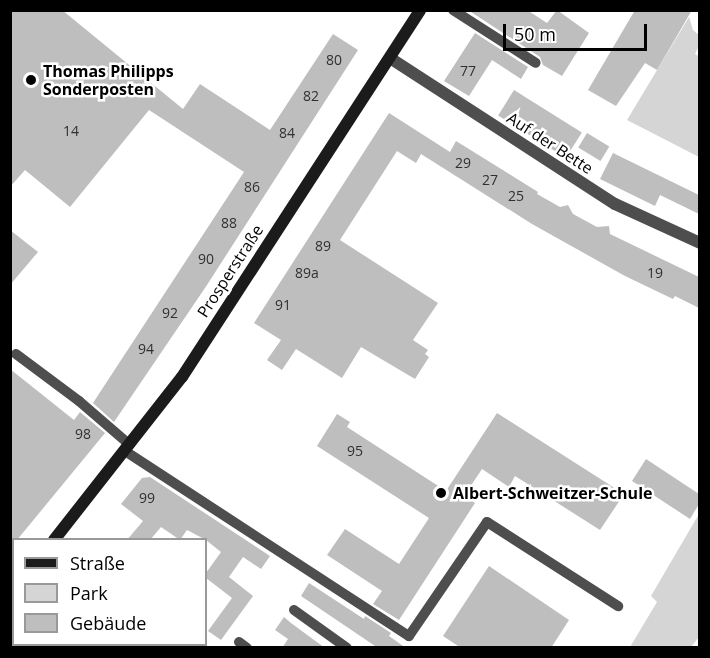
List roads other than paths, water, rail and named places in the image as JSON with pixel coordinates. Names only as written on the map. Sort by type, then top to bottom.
[{"type":"main road","name":"Prosperstraße","points":[[56,538],[182,377],[420,10]]},
{"type":"street","name":"Auf der Bette","points":[[390,58],[615,204],[699,243]]},
{"type":"lane","points":[[453,10],[536,63]]},
{"type":"lane","points":[[16,354],[79,401],[128,448],[409,636],[487,522],[618,606]]},
{"type":"lane","points":[[294,610],[347,648]]},
{"type":"place","name":"Thomas Philipps Sonderposten","points":[[31,80]]},
{"type":"place","name":"Albert-Schweitzer-Schule","points":[[441,493]]}]
